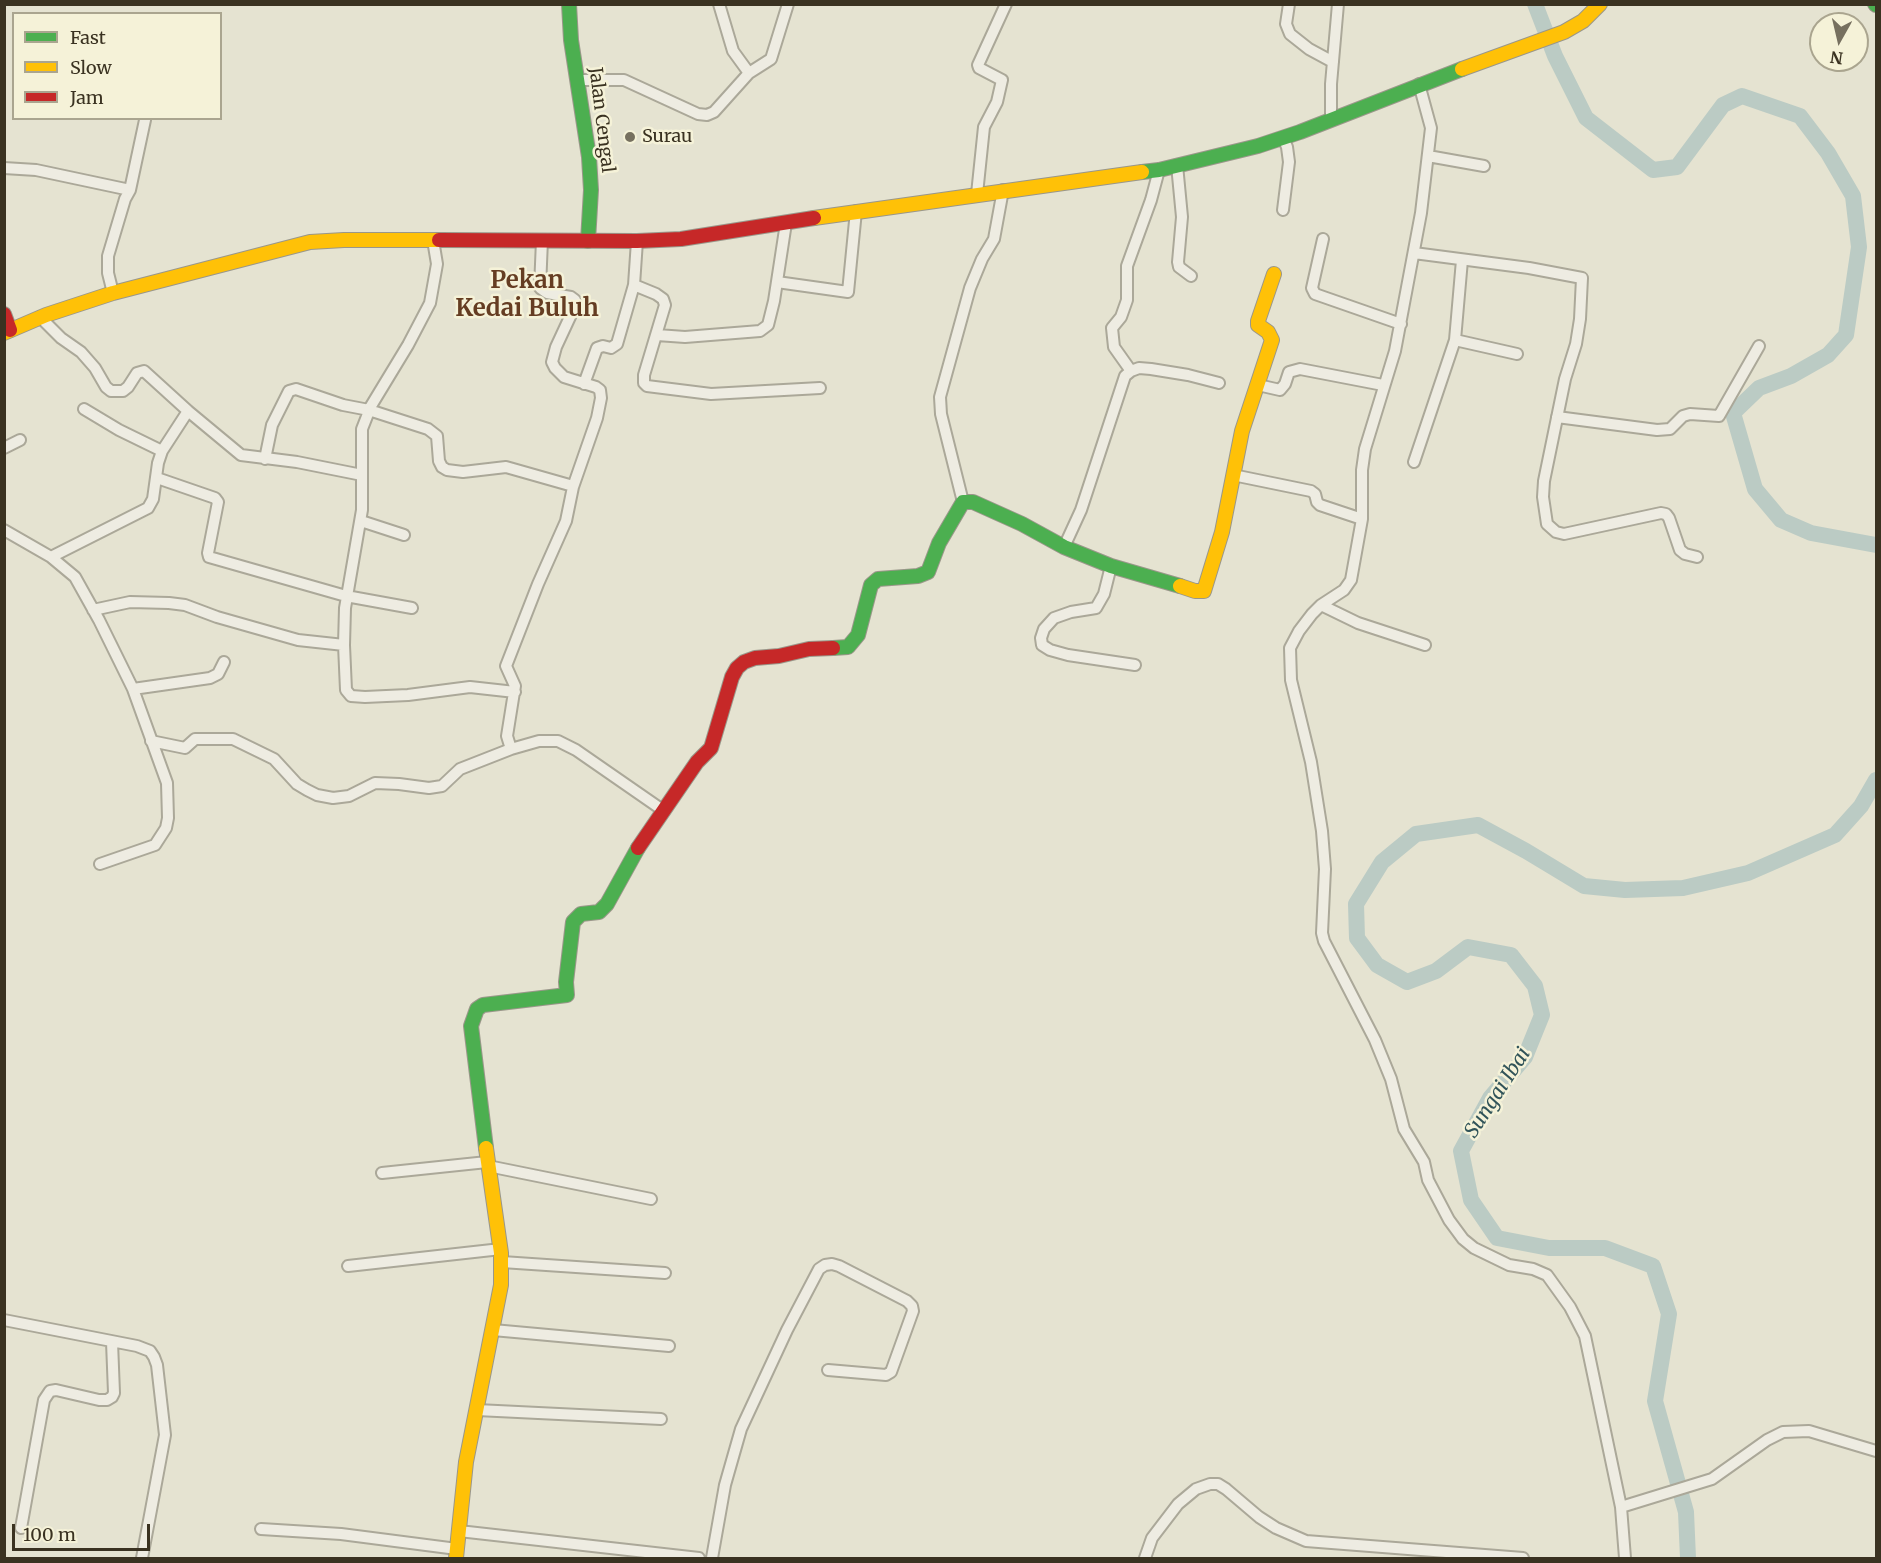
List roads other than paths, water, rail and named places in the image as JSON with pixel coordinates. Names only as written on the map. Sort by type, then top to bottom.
[{"type":"street","name":"Jalan Cengal","points":[[569,4],[570,26],[589,157],[591,190],[588,241]]},
{"type":"street","points":[[719,4],[733,51],[749,73]]},
{"type":"street","points":[[578,80],[624,80],[698,114],[707,115],[714,112],[749,73],[773,56],[788,4]]},
{"type":"street","points":[[977,194],[984,127],[997,102],[1002,80],[979,68],[978,65],[1005,4]]},
{"type":"street","points":[[1289,4],[1286,18],[1287,31],[1309,49],[1333,62]]},
{"type":"street","points":[[1332,120],[1333,62],[1338,4]]},
{"type":"street","points":[[4,314],[7,331],[40,317],[113,293],[309,242],[637,241],[702,237],[856,211],[1159,170],[1283,138],[1332,120],[1419,84],[1564,32],[1583,21],[1600,4]]},
{"type":"street","points":[[1419,84],[1431,128],[1428,156],[1401,324],[1365,449],[1362,470],[1362,519],[1349,586],[1321,605],[1305,623],[1290,648],[1291,680],[1311,762],[1322,831],[1325,869],[1322,933],[1324,941],[1373,1034],[1391,1079],[1404,1129],[1424,1162],[1428,1180],[1449,1220],[1463,1239],[1474,1248],[1509,1265],[1533,1269],[1547,1275],[1579,1323],[1589,1348],[1621,1507],[1624,1558]]},
{"type":"street","points":[[113,293],[108,273],[108,256],[125,199],[130,190],[145,120]]},
{"type":"street","points":[[1283,138],[1289,162],[1283,210]]},
{"type":"street","points":[[1428,156],[1484,166]]},
{"type":"street","points":[[1177,165],[1182,217],[1178,262],[1179,267],[1191,276]]},
{"type":"street","points":[[4,168],[36,170],[130,190]]},
{"type":"street","points":[[1131,371],[1114,347],[1112,328],[1120,317],[1127,300],[1127,266],[1151,200],[1159,170]]},
{"type":"street","points":[[261,1529],[341,1534],[456,1554],[466,1462],[501,1285],[501,1255],[487,1164],[471,1026],[473,1016],[483,1005],[567,995],[566,982],[573,922],[581,915],[599,912],[607,904],[643,839],[697,762],[711,748],[732,677],[744,662],[809,649],[848,646],[858,635],[871,585],[875,580],[918,576],[928,572],[939,543],[963,502],[941,414],[940,397],[970,288],[982,259],[994,239],[1004,190]]},
{"type":"street","points":[[777,282],[848,292],[856,211]]},
{"type":"street","points":[[657,335],[685,337],[760,331],[768,325],[786,223]]},
{"type":"street","points":[[1323,239],[1312,288],[1315,294],[1401,324]]},
{"type":"street","points":[[433,240],[437,258],[430,303],[369,410],[362,429],[361,522],[346,596],[344,645],[346,690],[351,696],[379,697],[470,687],[515,692]]},
{"type":"street","points":[[511,749],[507,736],[515,692],[514,682],[506,666],[566,521],[573,486],[597,418],[601,398],[600,390],[560,374],[552,362],[576,304],[571,297],[548,293],[540,288],[542,240]]},
{"type":"street","points":[[584,384],[597,348],[611,348],[617,344],[634,285],[637,241]]},
{"type":"street","points":[[1414,253],[1529,268],[1582,278],[1577,336],[1557,417],[1543,489],[1544,508],[1549,528],[1564,534],[1661,513],[1666,514],[1669,518],[1680,550],[1684,554],[1697,557]]},
{"type":"street","points":[[1414,462],[1455,340],[1462,260]]},
{"type":"street","points":[[963,502],[973,502],[1022,524],[1064,547],[1111,566],[1195,591],[1204,591],[1222,532],[1242,431],[1272,340],[1268,332],[1258,325],[1258,321],[1274,274]]},
{"type":"street","points":[[634,285],[663,299],[664,305],[644,375],[644,382],[647,386],[711,394],[820,388]]},
{"type":"street","points":[[40,317],[56,334],[81,352],[111,391],[123,391],[137,373],[144,371],[236,452],[362,475]]},
{"type":"street","points":[[1455,340],[1517,354]]},
{"type":"street","points":[[1557,417],[1670,429],[1683,416],[1690,414],[1719,416],[1760,346]]},
{"type":"street","points":[[1064,547],[1081,510],[1125,376],[1139,369],[1168,371],[1219,383]]},
{"type":"street","points":[[1258,385],[1280,390],[1289,372],[1300,369],[1383,385]]},
{"type":"street","points":[[265,459],[272,425],[286,396],[291,389],[296,389],[343,405],[369,410],[433,432],[438,441],[439,461],[447,470],[463,472],[506,467],[573,486]]},
{"type":"street","points":[[84,409],[119,430],[162,451]]},
{"type":"street","points":[[51,557],[148,508],[153,499],[162,451],[188,411]]},
{"type":"street","points":[[4,448],[20,440]]},
{"type":"street","points":[[1233,475],[1311,491],[1320,505],[1362,519]]},
{"type":"street","points":[[157,478],[215,498],[218,502],[209,557],[346,596],[412,608]]},
{"type":"street","points":[[361,522],[404,535]]},
{"type":"street","points":[[4,530],[51,557],[75,577],[133,689],[166,783],[168,818],[166,828],[155,845],[100,864]]},
{"type":"street","points":[[1111,566],[1104,594],[1096,608],[1071,612],[1054,618],[1044,629],[1041,638],[1042,645],[1068,655],[1135,665]]},
{"type":"street","points":[[93,610],[130,602],[169,603],[193,608],[298,640],[344,645]]},
{"type":"street","points":[[1321,605],[1358,623],[1425,645]]},
{"type":"street","points":[[133,689],[210,678],[218,674],[224,662]]},
{"type":"street","points":[[151,741],[185,748],[195,739],[233,739],[274,759],[297,784],[307,790],[317,795],[333,798],[350,796],[375,783],[429,788],[442,786],[460,769],[511,749],[550,740],[566,744],[663,811]]},
{"type":"street","points":[[382,1173],[487,1164],[651,1199]]},
{"type":"street","points":[[348,1266],[501,1255],[665,1273]]},
{"type":"street","points":[[712,1558],[724,1485],[741,1429],[783,1338],[819,1269],[832,1264],[907,1301],[913,1311],[891,1372],[886,1375],[828,1370]]},
{"type":"street","points":[[4,1320],[146,1348],[154,1357],[157,1365],[165,1435],[142,1558]]},
{"type":"street","points":[[493,1330],[669,1346]]},
{"type":"street","points":[[21,1528],[44,1400],[50,1391],[56,1390],[99,1400],[112,1397],[114,1393],[112,1342]]},
{"type":"street","points":[[477,1410],[661,1419]]},
{"type":"street","points":[[1621,1507],[1712,1479],[1767,1440],[1783,1432],[1809,1431],[1876,1451]]},
{"type":"street","points":[[1144,1558],[1152,1538],[1178,1504],[1196,1489],[1210,1484],[1226,1489],[1276,1528],[1306,1541],[1523,1558]]},
{"type":"street","points":[[459,1531],[699,1558]]},
{"type":"waterway","name":"Sungai Ibai","points":[[1535,4],[1555,56],[1586,118],[1653,170],[1677,167],[1723,105],[1742,96],[1800,116],[1828,153],[1853,196],[1859,247],[1846,335],[1828,355],[1791,376],[1759,388],[1733,413],[1755,489],[1781,520],[1811,533],[1876,545]]},
{"type":"waterway","name":"Sungai Ibai","points":[[1688,1558],[1686,1512],[1655,1401],[1669,1314],[1653,1266],[1605,1248],[1549,1248],[1497,1238],[1471,1200],[1461,1151],[1490,1098],[1525,1057],[1542,1015],[1535,986],[1511,955],[1468,947],[1436,971],[1407,982],[1377,965],[1357,938],[1356,904],[1382,862],[1416,834],[1478,825],[1584,886],[1625,890],[1683,888],[1748,873],[1835,835],[1861,806],[1876,780]]},
{"type":"place","name":"Surau","points":[[630,137]]},
{"type":"district","name":"Pekan Kedai Buluh","points":[[527,295]]}]
